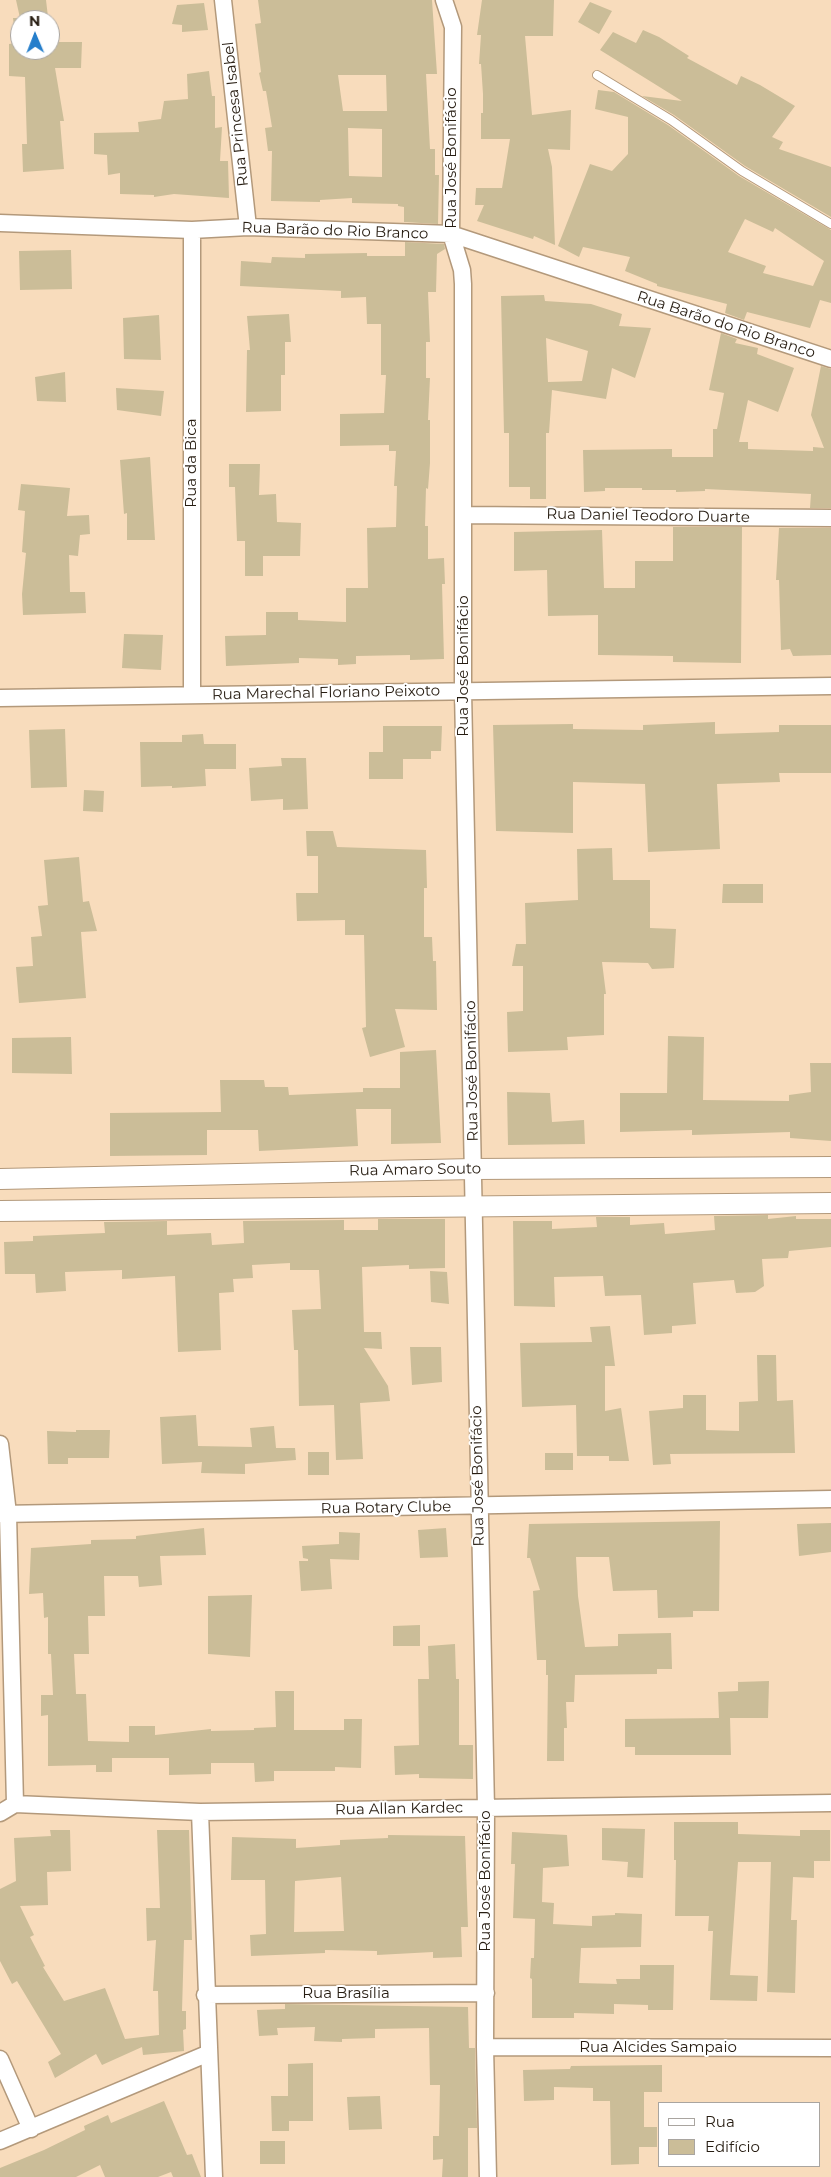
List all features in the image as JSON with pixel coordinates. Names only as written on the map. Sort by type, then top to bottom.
[{"type":"street","name":"Rua Princesa Isabel","points":[[223,0],[248,227]]},
{"type":"street","name":"Rua José Bonifácio","points":[[444,0],[453,27],[450,234],[462,270],[463,284],[463,691],[486,1808],[485,2046],[488,2177]]},
{"type":"street","name":"Rua Barão do Rio Branco","points":[[0,223],[192,230],[248,227],[450,234],[830,355]]},
{"type":"street","name":"Rua da Bica","points":[[192,230],[192,695]]},
{"type":"street","name":"Rua Daniel Teodoro Duarte","points":[[464,515],[831,518]]},
{"type":"street","name":"Rua Marechal Floriano Peixoto","points":[[0,698],[831,686]]},
{"type":"street","name":"Rua Amaro Souto","points":[[0,1179],[474,1169],[831,1167]]},
{"type":"street","points":[[0,1211],[831,1203]]},
{"type":"street","points":[[0,1444],[15,1804],[0,1813]]},
{"type":"street","name":"Rua Rotary Clube","points":[[4,1514],[479,1507],[831,1499]]},
{"type":"street","name":"Rua Allan Kardec","points":[[15,1804],[200,1812],[831,1803]]},
{"type":"street","points":[[200,1812],[205,1995],[214,2177]]},
{"type":"street","name":"Rua Brasília","points":[[205,1995],[486,1993]]},
{"type":"street","name":"Rua Alcides Sampaio","points":[[485,2046],[831,2048]]},
{"type":"street","points":[[0,2141],[209,2053]]},
{"type":"street","points":[[0,2059],[31,2129]]},
{"type":"lane","points":[[598,75],[671,120],[742,171],[831,224]]},
{"type":"building","points":[[16,0],[46,0],[47,10],[18,10]]},
{"type":"building","points":[[258,0],[432,0],[437,74],[426,74],[430,149],[435,149],[435,175],[439,175],[438,224],[404,222],[404,207],[398,206],[398,204],[352,203],[352,198],[320,200],[320,202],[271,201],[272,151],[268,151],[265,128],[272,127],[266,91],[263,91],[259,73],[261,72],[255,24],[261,23]],"holes":[[[338,75],[386,75],[387,111],[343,111]],[[348,128],[382,129],[382,177],[349,176]]]},
{"type":"building","points":[[482,0],[554,0],[553,36],[525,36],[532,115],[571,110],[570,150],[548,149],[552,167],[555,245],[534,236],[533,239],[477,221],[484,205],[475,205],[476,188],[502,188],[510,139],[481,139],[483,94],[481,64],[479,64],[481,35],[477,35]]},
{"type":"building","points":[[590,2],[612,11],[599,34],[578,22]]},
{"type":"building","points":[[204,3],[208,30],[182,32],[182,25],[172,24],[177,5]]},
{"type":"building","points":[[643,30],[659,37],[689,56],[687,58],[737,85],[741,76],[795,106],[772,137],[783,142],[779,149],[831,167],[831,217],[745,166],[674,115],[642,96],[682,101],[600,50],[613,32],[636,43]]},
{"type":"building","points":[[60,42],[82,42],[81,68],[55,68],[64,121],[60,121],[64,169],[23,172],[22,144],[27,144],[25,77],[9,76],[9,44],[10,60],[60,60]]},
{"type":"building","points":[[209,71],[212,96],[215,96],[215,128],[222,127],[220,161],[228,161],[229,198],[174,194],[154,197],[154,195],[120,194],[120,173],[108,175],[107,155],[94,154],[94,133],[139,132],[138,122],[161,119],[164,101],[188,99],[187,74]]},
{"type":"building","points":[[598,90],[614,92],[668,125],[739,176],[831,230],[831,303],[820,300],[810,328],[747,312],[744,320],[725,313],[727,304],[657,286],[657,284],[625,271],[630,257],[583,247],[579,257],[558,246],[590,164],[612,171],[628,154],[628,117],[595,109]],"holes":[[[745,219],[773,232],[775,228],[824,261],[813,286],[763,273],[766,266],[728,252]]]},
{"type":"building","points":[[405,242],[444,244],[445,249],[437,254],[436,292],[428,292],[430,342],[426,342],[426,378],[430,378],[428,420],[430,420],[430,463],[428,489],[426,488],[425,526],[428,526],[428,559],[444,558],[445,584],[442,584],[444,659],[410,660],[410,655],[356,656],[356,664],[338,665],[338,659],[299,658],[299,663],[226,666],[225,636],[266,635],[266,612],[298,612],[298,620],[346,622],[346,588],[368,588],[367,528],[396,527],[397,486],[394,486],[396,451],[389,451],[389,445],[340,446],[340,414],[384,413],[386,375],[381,375],[381,324],[367,324],[366,297],[341,298],[341,291],[240,286],[241,261],[271,263],[272,257],[305,258],[305,254],[367,253],[367,256],[405,256]]},
{"type":"building","points":[[71,250],[72,289],[20,290],[19,251]]},
{"type":"building","points":[[544,295],[545,301],[591,304],[622,314],[619,326],[651,328],[635,378],[612,368],[606,399],[552,390],[549,433],[546,433],[546,499],[530,499],[530,487],[509,487],[509,433],[504,433],[501,296]],"holes":[[[546,338],[588,351],[582,381],[548,382]]]},
{"type":"building","points":[[289,314],[291,342],[285,342],[285,375],[281,375],[281,411],[246,412],[247,350],[250,350],[247,316]]},
{"type":"building","points":[[159,315],[161,360],[124,359],[123,318]]},
{"type":"building","points":[[721,333],[737,339],[735,343],[758,348],[757,354],[794,368],[778,412],[748,400],[739,442],[748,442],[748,449],[813,451],[813,447],[824,448],[811,415],[821,366],[831,369],[831,508],[810,508],[811,494],[705,489],[705,491],[676,492],[676,490],[642,490],[642,488],[605,488],[605,491],[584,492],[583,450],[672,449],[672,457],[713,457],[713,429],[717,429],[724,393],[709,390]]},
{"type":"building","points":[[65,372],[66,402],[37,401],[35,377]]},
{"type":"building","points":[[116,388],[164,391],[161,416],[117,410]]},
{"type":"building","points":[[150,457],[155,540],[127,540],[127,513],[124,514],[120,460]]},
{"type":"building","points":[[229,464],[260,464],[259,495],[276,494],[277,522],[301,523],[300,556],[263,556],[263,576],[245,576],[245,541],[237,541],[235,487],[229,487]]},
{"type":"building","points":[[21,484],[70,488],[67,516],[89,515],[90,534],[80,535],[78,556],[69,555],[70,592],[85,592],[86,613],[23,615],[22,594],[26,553],[22,552],[25,511],[18,510]]},
{"type":"building","points":[[673,527],[742,527],[741,663],[673,662],[673,656],[598,655],[598,615],[548,616],[547,570],[514,571],[514,532],[602,530],[604,588],[635,588],[635,561],[673,561]]},
{"type":"building","points":[[779,528],[831,528],[831,655],[793,656],[790,649],[781,650],[779,580],[776,580]]},
{"type":"building","points":[[124,634],[163,635],[161,670],[122,668]]},
{"type":"building","points":[[715,722],[715,734],[779,732],[779,725],[831,725],[831,773],[779,773],[780,782],[717,784],[720,849],[648,852],[645,784],[573,782],[573,833],[496,831],[493,725],[573,724],[573,729],[643,730],[643,725]]},
{"type":"building","points":[[383,726],[442,726],[441,751],[431,751],[431,759],[403,759],[403,779],[369,779],[369,752],[383,752]]},
{"type":"building","points":[[65,729],[67,787],[31,788],[29,730]]},
{"type":"building","points":[[203,734],[204,744],[236,744],[236,769],[205,769],[206,786],[141,787],[140,742],[182,742],[182,735]]},
{"type":"building","points":[[281,758],[306,758],[308,809],[283,810],[283,799],[251,801],[249,768],[282,766]]},
{"type":"building","points":[[84,790],[104,791],[103,812],[83,811]]},
{"type":"building","points":[[306,831],[333,831],[337,847],[426,850],[427,888],[424,888],[424,937],[432,937],[433,961],[436,961],[437,1010],[395,1009],[405,1047],[370,1057],[362,1028],[366,1027],[364,935],[345,935],[345,920],[297,921],[296,893],[318,893],[318,856],[307,856]]},
{"type":"building","points":[[612,848],[613,880],[650,880],[650,928],[676,929],[674,968],[652,969],[648,963],[602,962],[606,994],[604,994],[604,1035],[567,1037],[568,1050],[508,1052],[507,1012],[523,1011],[523,966],[512,966],[516,944],[526,944],[525,903],[578,900],[577,849]]},
{"type":"building","points":[[79,857],[83,902],[89,901],[97,931],[81,932],[86,998],[19,1003],[16,967],[33,966],[31,937],[42,936],[38,906],[48,905],[44,860]]},
{"type":"building","points":[[723,884],[763,884],[763,903],[722,903]]},
{"type":"building","points":[[668,1036],[704,1037],[703,1100],[789,1101],[789,1095],[811,1092],[810,1063],[831,1063],[831,1141],[790,1138],[790,1132],[692,1135],[692,1130],[620,1132],[620,1093],[667,1093]]},
{"type":"building","points":[[71,1037],[72,1074],[12,1073],[12,1038]]},
{"type":"building","points":[[436,1050],[441,1143],[391,1144],[391,1109],[356,1109],[358,1146],[259,1151],[258,1130],[207,1130],[207,1155],[110,1156],[110,1113],[221,1112],[220,1080],[264,1080],[265,1087],[288,1087],[289,1095],[363,1092],[363,1088],[400,1088],[400,1052]]},
{"type":"building","points":[[507,1092],[550,1093],[552,1122],[584,1120],[585,1144],[508,1145]]},
{"type":"building","points":[[768,1215],[768,1219],[796,1216],[796,1219],[831,1219],[831,1247],[789,1251],[788,1258],[762,1259],[764,1286],[755,1292],[736,1293],[734,1280],[693,1283],[696,1324],[672,1326],[672,1333],[644,1335],[641,1295],[605,1296],[603,1276],[554,1277],[555,1307],[514,1306],[513,1221],[552,1221],[552,1229],[597,1227],[596,1217],[630,1217],[630,1225],[664,1223],[665,1234],[715,1230],[714,1216]]},
{"type":"building","points":[[378,1219],[445,1219],[445,1268],[409,1269],[409,1265],[362,1267],[364,1332],[381,1332],[382,1349],[364,1348],[388,1386],[390,1401],[360,1403],[363,1459],[336,1460],[334,1405],[299,1406],[298,1350],[294,1350],[292,1310],[321,1309],[319,1270],[290,1270],[290,1263],[252,1265],[253,1278],[233,1279],[234,1292],[219,1293],[221,1350],[178,1352],[175,1276],[122,1279],[122,1270],[65,1272],[66,1291],[36,1293],[35,1274],[5,1274],[4,1242],[33,1241],[33,1236],[105,1233],[104,1222],[167,1221],[167,1235],[211,1233],[212,1245],[244,1243],[243,1221],[344,1220],[344,1230],[378,1230]]},
{"type":"building","points":[[430,1271],[447,1272],[449,1304],[431,1302]]},
{"type":"building","points":[[610,1326],[615,1366],[605,1366],[605,1411],[621,1408],[629,1461],[609,1461],[609,1456],[577,1456],[576,1405],[522,1407],[520,1343],[592,1342],[590,1327]]},
{"type":"building","points":[[410,1347],[441,1347],[442,1382],[412,1385]]},
{"type":"building","points":[[757,1355],[776,1355],[777,1401],[793,1400],[795,1453],[670,1454],[671,1464],[653,1465],[649,1411],[683,1408],[683,1395],[706,1395],[706,1430],[739,1431],[739,1402],[758,1401]]},
{"type":"building","points":[[196,1415],[198,1446],[252,1447],[250,1428],[274,1426],[276,1448],[295,1448],[296,1460],[245,1464],[245,1474],[201,1473],[202,1462],[162,1464],[160,1417]]},
{"type":"building","points":[[76,1430],[110,1430],[109,1458],[68,1458],[68,1464],[48,1464],[47,1431],[76,1432]]},
{"type":"building","points":[[308,1452],[329,1452],[329,1475],[308,1475]]},
{"type":"building","points":[[545,1453],[573,1453],[573,1470],[545,1470]]},
{"type":"building","points":[[720,1521],[719,1611],[693,1611],[693,1617],[658,1618],[657,1590],[613,1591],[609,1557],[576,1557],[578,1596],[585,1647],[618,1646],[618,1634],[671,1633],[672,1669],[657,1669],[657,1674],[575,1675],[574,1702],[566,1702],[567,1728],[564,1728],[564,1761],[547,1761],[548,1675],[546,1675],[546,1660],[537,1660],[533,1591],[540,1590],[530,1558],[527,1558],[529,1524]]},
{"type":"building","points":[[831,1523],[831,1552],[799,1556],[797,1524]]},
{"type":"building","points":[[204,1528],[206,1555],[160,1556],[162,1585],[139,1587],[138,1576],[104,1576],[105,1616],[88,1616],[89,1654],[74,1654],[76,1694],[86,1694],[88,1741],[129,1742],[129,1726],[155,1726],[155,1735],[211,1729],[211,1731],[254,1730],[254,1728],[276,1727],[275,1691],[294,1691],[294,1730],[344,1730],[344,1719],[362,1719],[361,1768],[335,1767],[335,1771],[274,1771],[274,1781],[255,1782],[254,1763],[211,1763],[211,1774],[169,1775],[169,1758],[112,1758],[112,1772],[96,1772],[96,1765],[48,1766],[48,1715],[41,1716],[41,1695],[53,1695],[51,1654],[48,1654],[48,1617],[44,1618],[43,1593],[29,1594],[31,1548],[91,1544],[91,1540],[136,1539],[136,1536]]},
{"type":"building","points":[[446,1528],[448,1557],[420,1558],[418,1530]]},
{"type":"building","points":[[339,1532],[360,1533],[359,1560],[330,1559],[332,1589],[301,1591],[299,1561],[308,1561],[308,1559],[303,1558],[302,1546],[339,1544]]},
{"type":"building","points":[[252,1595],[250,1657],[208,1654],[208,1596]]},
{"type":"building","points":[[420,1625],[420,1646],[393,1646],[393,1626]]},
{"type":"building","points":[[455,1644],[456,1679],[459,1679],[459,1745],[473,1745],[473,1779],[419,1778],[419,1774],[395,1775],[394,1746],[419,1745],[418,1679],[429,1679],[428,1646]]},
{"type":"building","points":[[769,1681],[768,1718],[730,1718],[731,1755],[635,1755],[635,1747],[625,1747],[625,1719],[719,1718],[718,1692],[738,1691],[738,1682]]},
{"type":"building","points":[[674,1822],[738,1822],[738,1834],[800,1836],[800,1830],[830,1830],[830,1861],[814,1861],[814,1878],[793,1877],[791,1920],[797,1920],[795,1993],[767,1992],[771,1862],[738,1862],[730,1975],[758,1976],[757,2001],[710,2000],[713,1931],[708,1931],[709,1916],[675,1916],[676,1860],[674,1860]]},
{"type":"building","points":[[602,1828],[645,1829],[643,1878],[627,1877],[628,1862],[602,1860]]},
{"type":"building","points":[[50,1830],[70,1830],[71,1871],[47,1872],[48,1905],[20,1906],[34,1935],[30,1937],[45,1966],[43,1967],[64,2001],[105,1988],[125,2039],[159,2035],[158,1991],[153,1991],[156,1940],[147,1941],[146,1908],[160,1908],[157,1830],[189,1830],[192,1940],[184,1940],[182,2011],[186,2011],[186,2029],[183,2030],[184,2051],[143,2055],[142,2047],[102,2065],[96,2054],[55,2078],[48,2062],[61,2054],[17,1981],[12,1984],[0,1961],[0,1889],[16,1881],[14,1838],[51,1836]]},
{"type":"building","points":[[512,1832],[567,1835],[569,1866],[543,1868],[542,1902],[554,1903],[553,1924],[592,1926],[592,1916],[615,1915],[615,1913],[642,1914],[641,1947],[581,1948],[579,1983],[617,1984],[616,1979],[640,1979],[640,1965],[674,1965],[673,2010],[648,2010],[648,2005],[614,2004],[614,2014],[574,2013],[574,2018],[532,2018],[532,1979],[530,1978],[531,1958],[534,1958],[535,1919],[513,1918],[515,1864],[511,1864]]},
{"type":"building","points":[[388,1835],[465,1836],[468,1927],[461,1927],[462,1957],[433,1958],[433,1952],[377,1955],[377,1951],[325,1950],[325,1953],[251,1956],[250,1935],[266,1934],[265,1880],[231,1880],[232,1837],[296,1839],[296,1848],[340,1845],[340,1840],[388,1838]],"holes":[[[341,1877],[344,1931],[294,1932],[295,1881]]]},
{"type":"building","points":[[285,2004],[468,2007],[469,2048],[475,2048],[477,2128],[468,2128],[468,2177],[442,2177],[443,2159],[433,2160],[433,2136],[439,2136],[440,2085],[430,2085],[429,2028],[375,2029],[375,2038],[342,2039],[342,2042],[314,2041],[315,2027],[277,2028],[278,2035],[259,2036],[257,2010],[285,2009]]},
{"type":"building","points":[[313,2063],[313,2121],[289,2121],[289,2131],[272,2131],[271,2096],[288,2096],[288,2064]]},
{"type":"building","points":[[662,2065],[662,2092],[644,2092],[644,2127],[657,2127],[657,2147],[639,2147],[639,2164],[611,2165],[610,2101],[593,2101],[593,2088],[554,2087],[554,2100],[524,2101],[523,2070],[570,2069],[571,2066]]},
{"type":"building","points":[[380,2096],[382,2129],[349,2130],[347,2097]]},
{"type":"building","points":[[164,2101],[187,2155],[192,2154],[201,2177],[173,2177],[171,2172],[158,2177],[105,2177],[100,2165],[76,2177],[0,2177],[0,2168],[44,2150],[85,2130],[84,2126],[108,2115],[111,2123]]},
{"type":"building","points":[[260,2141],[285,2141],[285,2164],[260,2164]]}]
